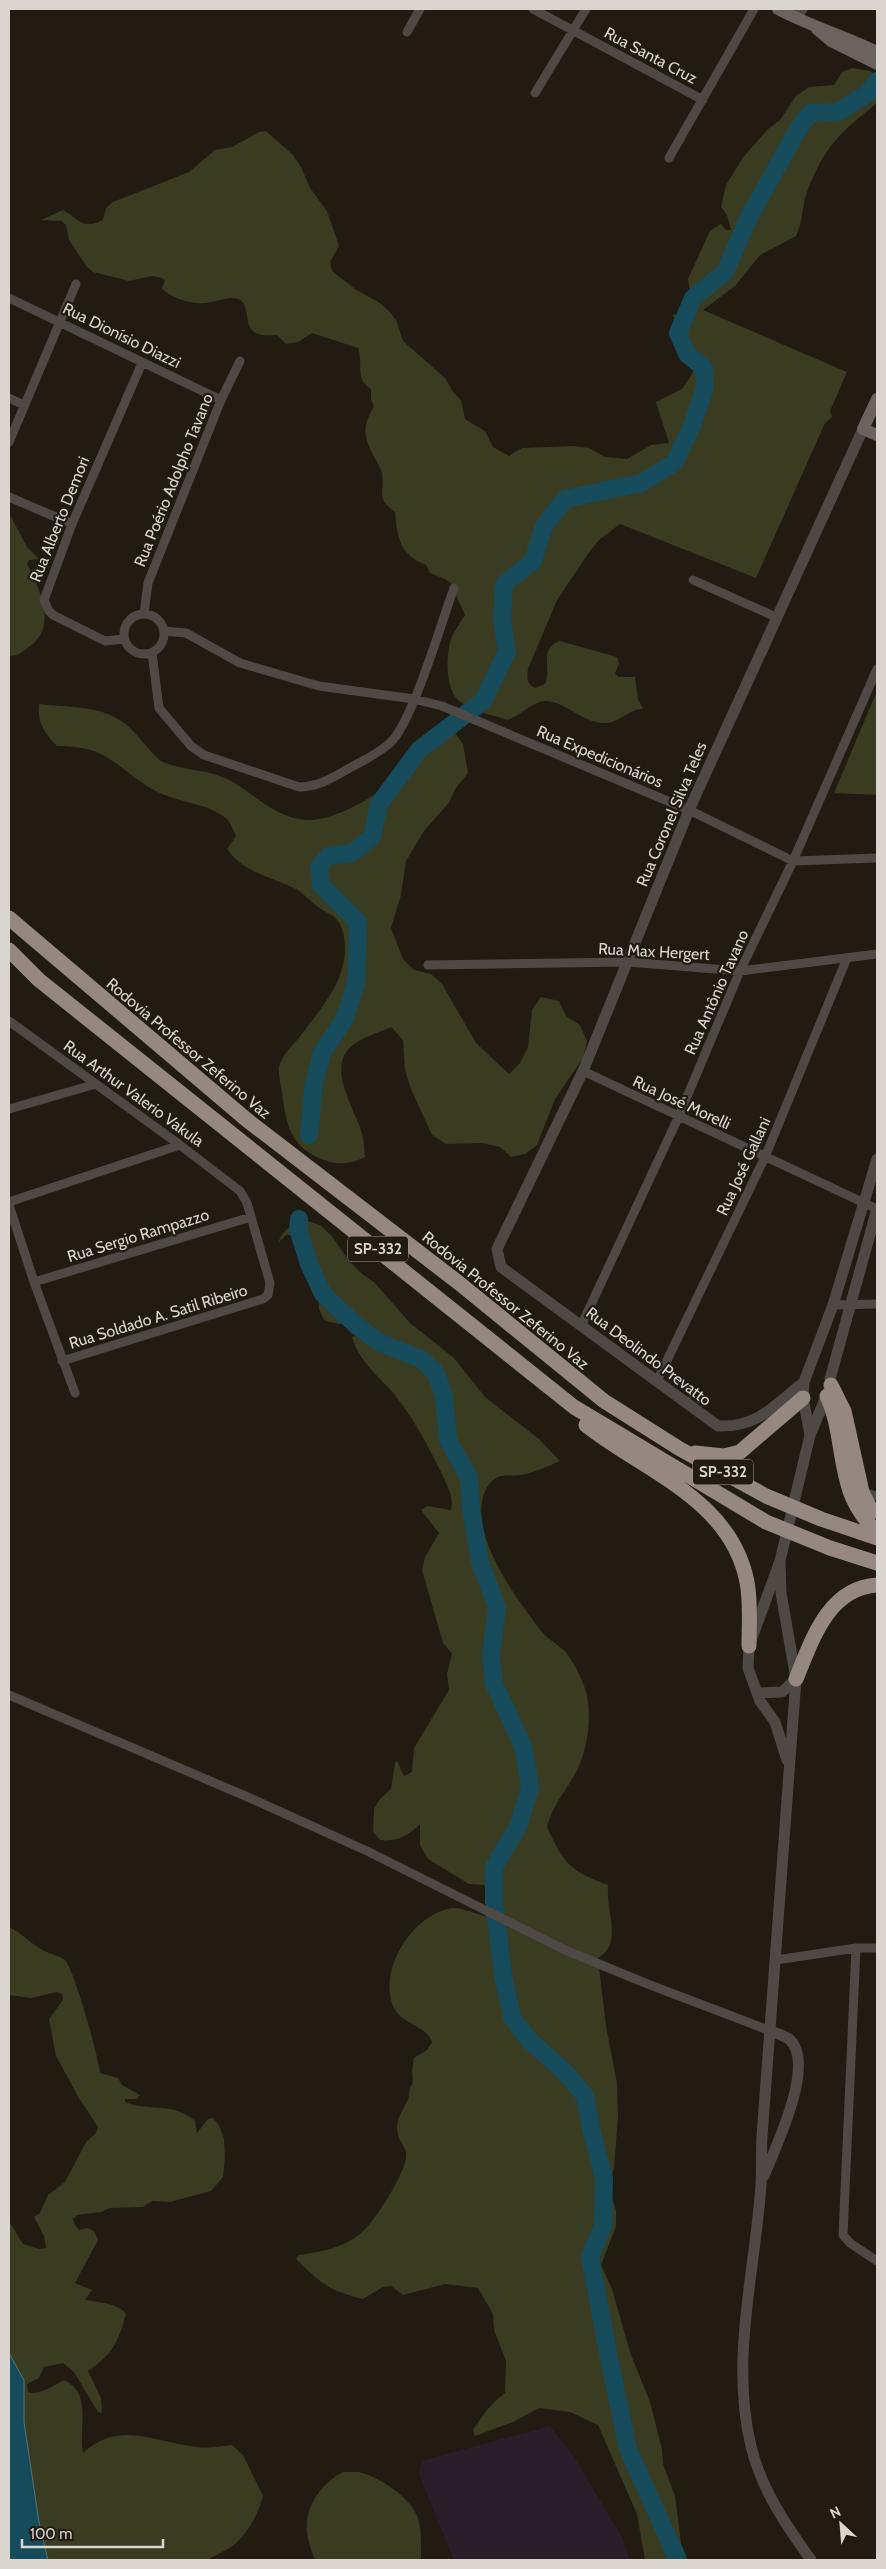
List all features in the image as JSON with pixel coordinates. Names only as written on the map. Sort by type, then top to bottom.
[{"type":"highway","name":"Rodovia Professor Zeferino Vaz","points":[[10,919],[247,1120],[459,1283],[604,1401],[680,1449],[766,1496],[821,1519],[877,1538]]},
{"type":"highway","name":"SP-332","points":[[9,950],[39,980],[574,1407],[766,1522],[830,1548],[877,1563]]},
{"type":"highway","points":[[9,956],[39,980]]},
{"type":"highway","points":[[830,1386],[844,1411],[877,1519]]},
{"type":"highway","points":[[830,1386],[850,1491],[860,1510],[877,1533]]},
{"type":"highway","points":[[680,1449],[707,1456],[724,1456],[740,1452],[803,1398]]},
{"type":"highway","points":[[574,1407],[586,1425],[696,1498],[730,1537],[740,1558],[747,1582],[749,1646]]},
{"type":"highway","points":[[796,1679],[810,1644],[829,1611],[843,1595],[865,1586],[877,1585]]},
{"type":"main road","points":[[778,9],[799,14],[831,41],[871,53],[877,64]]},
{"type":"main road","name":"Rua Coronel Silva Teles","points":[[863,429],[877,399]]},
{"type":"main road","points":[[863,429],[877,435]]},
{"type":"street","points":[[407,32],[420,9]]},
{"type":"street","name":"Rua Santa Cruz","points":[[533,9],[703,100]]},
{"type":"street","points":[[535,93],[586,9]]},
{"type":"street","points":[[669,158],[754,9]]},
{"type":"street","points":[[9,442],[76,284]]},
{"type":"street","name":"Rua Dionísio Diazzi","points":[[9,298],[221,400]]},
{"type":"street","name":"Rua Poério Adolpho Tavano","points":[[144,614],[148,583],[221,400],[240,361]]},
{"type":"street","name":"Rua Alberto Demori","points":[[124,639],[105,641],[53,615],[46,606],[45,594],[72,524],[142,363]]},
{"type":"street","points":[[9,398],[24,405]]},
{"type":"street","name":"Rua Coronel Silva Teles","points":[[499,1244],[583,1071],[689,810],[863,429]]},
{"type":"street","points":[[9,497],[72,524]]},
{"type":"street","points":[[693,580],[776,617]]},
{"type":"street","points":[[152,653],[159,708],[191,746],[204,754],[299,787],[320,784],[391,742],[398,734],[414,699],[454,588]]},
{"type":"street","points":[[144,614],[160,621],[164,631],[164,640],[160,648],[152,653],[135,653],[124,639],[124,630],[128,622],[135,616],[144,614]]},
{"type":"street","name":"Rua Expedicionários","points":[[164,631],[186,633],[240,662],[319,686],[414,699],[442,706],[689,810],[793,861],[877,858]]},
{"type":"street","name":"Rua Antônio Tavano","points":[[581,1326],[678,1118],[740,971],[793,861],[877,669]]},
{"type":"street","name":"Rua Max Hergert","points":[[428,965],[628,962],[740,971],[877,954]]},
{"type":"street","name":"Rua José Gallani","points":[[657,1381],[765,1157],[847,958]]},
{"type":"street","name":"Rua Arthur Valerio Vakula","points":[[9,1021],[240,1191],[247,1203],[251,1217]]},
{"type":"street","name":"Rua José Morelli","points":[[583,1071],[678,1118],[765,1157],[864,1205],[877,1209]]},
{"type":"street","points":[[9,1109],[96,1084]]},
{"type":"street","points":[[75,1394],[34,1282],[9,1204],[180,1145]]},
{"type":"street","points":[[810,1435],[803,1398],[806,1378],[833,1304],[877,1159]]},
{"type":"street","points":[[790,1769],[775,1722],[757,1693],[748,1668],[749,1646],[780,1560],[810,1435],[830,1386],[850,1304],[877,1209]]},
{"type":"street","name":"Rua Sergio Rampazzo","points":[[34,1282],[251,1217]]},
{"type":"street","name":"Rua Soldado A. Satil Ribeiro","points":[[62,1361],[263,1299],[268,1295],[270,1284],[251,1217]]},
{"type":"street","name":"Rua Deolindo Prevatto","points":[[499,1244],[497,1256],[500,1267],[718,1426],[733,1427],[747,1424],[762,1416],[806,1378]]},
{"type":"street","points":[[833,1304],[877,1304]]},
{"type":"street","points":[[806,1378],[818,1372],[825,1373],[830,1386]]},
{"type":"street","points":[[780,1560],[781,1593],[796,1679],[762,2136],[761,2185],[744,2327],[742,2392],[751,2447],[770,2497],[811,2560]]},
{"type":"street","points":[[757,1693],[782,1692],[796,1679]]},
{"type":"street","points":[[9,1695],[214,1782],[367,1851],[563,1949],[644,1983],[789,2039],[794,2047],[798,2063],[797,2092],[761,2185]]},
{"type":"street","points":[[776,1960],[856,1948],[877,1948]]},
{"type":"street","points":[[856,1948],[843,2235],[850,2243],[877,2261]]},
{"type":"shaded area","points":[[550,2426],[576,2460],[622,2537],[630,2560],[454,2560],[419,2474],[421,2461]]},
{"type":"green space","points":[[852,68],[870,71],[877,75],[877,103],[843,132],[820,162],[807,192],[796,236],[760,255],[735,286],[703,310],[847,372],[830,411],[832,417],[825,423],[756,578],[620,524],[599,540],[590,551],[557,600],[528,669],[527,678],[535,688],[545,684],[547,678],[547,654],[553,644],[560,641],[617,657],[619,663],[615,674],[619,677],[635,677],[638,699],[643,709],[633,711],[609,723],[589,720],[560,704],[546,701],[536,703],[508,720],[469,707],[454,695],[448,671],[449,646],[452,636],[465,615],[455,593],[458,588],[445,579],[430,573],[426,565],[410,556],[399,537],[395,512],[383,499],[382,472],[369,445],[366,433],[367,421],[374,406],[371,399],[371,389],[366,385],[361,376],[358,348],[312,333],[298,342],[286,344],[277,335],[263,335],[253,331],[248,322],[245,306],[238,299],[228,298],[206,303],[192,303],[179,299],[162,289],[165,280],[162,278],[152,276],[129,281],[93,272],[86,266],[69,240],[66,225],[62,221],[41,220],[63,210],[85,224],[96,223],[103,220],[106,208],[113,202],[189,172],[215,150],[232,147],[259,132],[266,131],[293,155],[301,167],[310,188],[327,211],[339,246],[330,262],[332,271],[355,289],[380,303],[390,312],[396,320],[403,341],[445,378],[453,392],[461,400],[465,419],[485,431],[493,447],[509,456],[522,448],[572,446],[589,448],[605,457],[627,459],[651,445],[669,443],[656,402],[682,389],[691,376],[697,361],[695,353],[682,335],[685,329],[672,315],[686,312],[692,307],[688,279],[710,231],[721,224],[726,230],[731,230],[727,215],[721,207],[726,185],[744,156],[768,129],[780,120],[796,96],[809,87],[834,85],[842,72]]},
{"type":"green space","points":[[9,513],[27,547],[39,559],[29,560],[27,564],[41,596],[45,619],[38,639],[20,653],[9,656]]},
{"type":"green space","points":[[877,691],[877,795],[834,793]]},
{"type":"green space","points":[[39,704],[86,708],[109,714],[129,727],[156,757],[163,762],[221,776],[276,811],[297,819],[309,820],[331,816],[368,799],[388,784],[395,776],[410,749],[417,742],[432,736],[455,733],[463,744],[468,773],[456,788],[448,804],[424,831],[406,861],[401,895],[391,928],[403,959],[414,970],[431,974],[442,984],[476,1043],[509,1074],[520,1063],[528,1047],[532,1010],[541,997],[559,1001],[566,1016],[580,1025],[587,1041],[583,1058],[555,1099],[537,1145],[525,1154],[511,1157],[500,1147],[482,1143],[446,1144],[432,1135],[411,1089],[405,1070],[403,1040],[391,1027],[351,1047],[343,1059],[341,1069],[345,1089],[364,1142],[365,1157],[352,1162],[334,1163],[315,1156],[299,1144],[287,1121],[279,1067],[284,1055],[298,1039],[333,990],[339,976],[344,963],[345,948],[340,923],[335,917],[317,907],[298,890],[257,873],[241,864],[227,849],[236,836],[227,819],[220,814],[154,790],[108,758],[96,752],[77,747],[57,746],[42,727],[39,716]]},
{"type":"green space","points":[[305,1220],[320,1225],[331,1235],[349,1261],[362,1274],[375,1283],[410,1323],[454,1358],[485,1397],[539,1439],[560,1461],[526,1474],[495,1478],[489,1484],[484,1494],[481,1511],[483,1529],[489,1548],[509,1586],[542,1632],[568,1655],[584,1685],[587,1696],[589,1726],[583,1756],[575,1774],[552,1812],[547,1827],[558,1850],[570,1865],[585,1875],[608,1885],[612,1935],[606,1952],[598,1958],[606,2026],[617,2083],[618,2117],[614,2168],[609,2187],[616,2211],[616,2226],[601,2265],[612,2289],[631,2355],[650,2402],[662,2449],[663,2464],[675,2496],[681,2543],[687,2560],[645,2560],[637,2514],[598,2425],[570,2412],[539,2408],[513,2422],[475,2436],[473,2430],[491,2405],[505,2393],[506,2361],[494,2330],[493,2314],[478,2288],[445,2284],[403,2295],[391,2286],[383,2287],[363,2299],[326,2285],[312,2275],[296,2259],[299,2255],[339,2246],[360,2234],[373,2220],[388,2198],[405,2164],[406,2153],[398,2135],[397,2125],[413,2083],[414,2058],[427,2050],[432,2042],[424,2031],[401,2017],[393,2006],[390,1976],[402,1945],[424,1921],[438,1912],[456,1908],[485,1916],[490,1914],[489,1893],[485,1885],[469,1884],[428,1859],[420,1845],[420,1824],[407,1835],[392,1840],[380,1840],[373,1832],[374,1809],[379,1800],[391,1789],[395,1763],[397,1761],[404,1776],[412,1772],[414,1748],[449,1690],[447,1674],[452,1654],[443,1643],[422,1570],[425,1557],[439,1533],[421,1510],[427,1506],[451,1510],[452,1501],[442,1474],[415,1423],[395,1395],[364,1361],[355,1346],[352,1337],[363,1333],[366,1329],[324,1320],[319,1309],[317,1283],[293,1237],[287,1234],[279,1242],[285,1231]]},
{"type":"green space","points":[[9,1927],[44,1951],[65,1960],[74,1979],[86,2014],[100,2073],[118,2078],[122,2085],[140,2095],[137,2099],[125,2099],[125,2102],[178,2111],[195,2121],[197,2133],[208,2119],[213,2118],[219,2125],[224,2139],[223,2177],[211,2191],[170,2202],[152,2201],[143,2207],[110,2208],[101,2212],[77,2215],[73,2219],[79,2230],[88,2228],[94,2231],[98,2240],[75,2283],[92,2290],[85,2300],[113,2305],[126,2314],[114,2346],[97,2365],[88,2371],[101,2398],[102,2413],[98,2412],[74,2372],[63,2363],[44,2367],[39,2378],[27,2384],[28,2392],[32,2393],[37,2393],[64,2380],[73,2386],[81,2402],[83,2453],[97,2443],[111,2437],[124,2435],[152,2438],[201,2448],[232,2445],[243,2455],[263,2496],[261,2503],[250,2526],[240,2539],[228,2549],[207,2560],[44,2560],[9,2387],[9,2221],[23,2244],[39,2249],[46,2248],[44,2236],[34,2217],[40,2213],[48,2195],[65,2182],[86,2142],[96,2133],[98,2127],[79,2098],[56,2056],[49,2019],[63,2000],[62,1994],[57,1992],[31,1998],[9,1995]]},
{"type":"green space","points":[[343,2472],[358,2472],[375,2478],[393,2489],[409,2503],[418,2518],[421,2560],[315,2560],[307,2533],[308,2514],[321,2490]]},
{"type":"water","points":[[9,2353],[24,2380],[24,2422],[39,2522],[48,2560],[9,2560]]},
{"type":"waterway","points":[[309,1135],[314,1083],[322,1053],[345,1018],[356,983],[358,922],[321,885],[319,867],[328,856],[352,853],[372,837],[379,804],[419,750],[483,701],[507,652],[502,619],[504,584],[533,561],[544,526],[565,499],[641,483],[674,463],[692,426],[705,388],[704,368],[687,354],[678,333],[693,298],[725,272],[749,217],[797,131],[810,113],[838,112],[867,94],[877,81]]},
{"type":"waterway","points":[[299,1219],[298,1229],[309,1264],[323,1294],[356,1325],[379,1342],[421,1359],[436,1373],[444,1396],[448,1440],[469,1477],[471,1509],[480,1562],[497,1608],[491,1655],[494,1684],[523,1746],[530,1787],[518,1827],[494,1867],[494,1902],[503,1975],[512,2017],[528,2039],[565,2072],[585,2096],[591,2129],[604,2178],[603,2226],[590,2257],[609,2358],[628,2449],[678,2560]]}]
